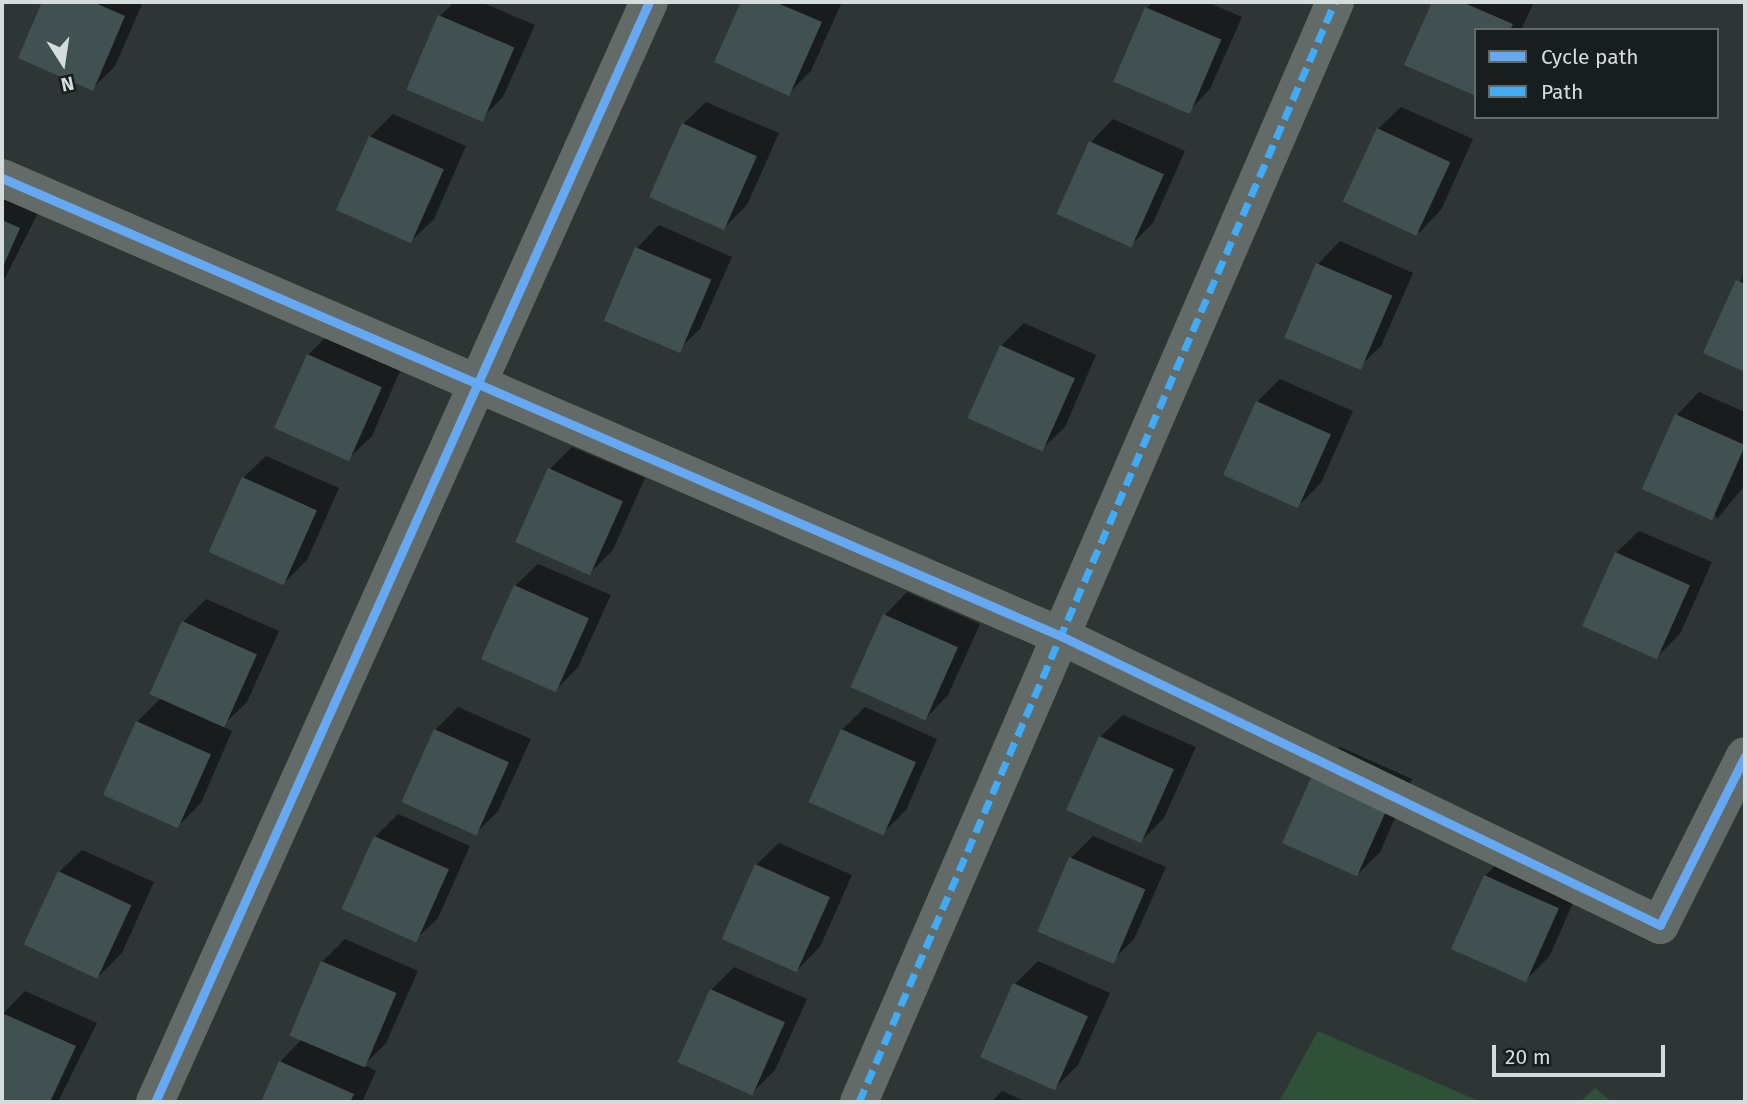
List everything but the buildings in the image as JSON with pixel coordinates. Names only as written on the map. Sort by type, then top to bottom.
[{"type":"street","points":[[155,1102],[649,2]]},
{"type":"street","points":[[859,1102],[1335,2]]},
{"type":"street","points":[[2,178],[479,381],[1061,636],[1660,925],[1745,756]]},
{"type":"green space","points":[[1318,1031],[1481,1102],[1279,1102]]},
{"type":"green space","points":[[1595,1088],[1612,1102],[1580,1102]]},
{"type":"marked path","points":[[859,1102],[1335,2]]},
{"type":"cycle path","points":[[155,1102],[649,2]]},
{"type":"cycle path","points":[[2,178],[1061,636],[1660,925],[1745,756]]}]
